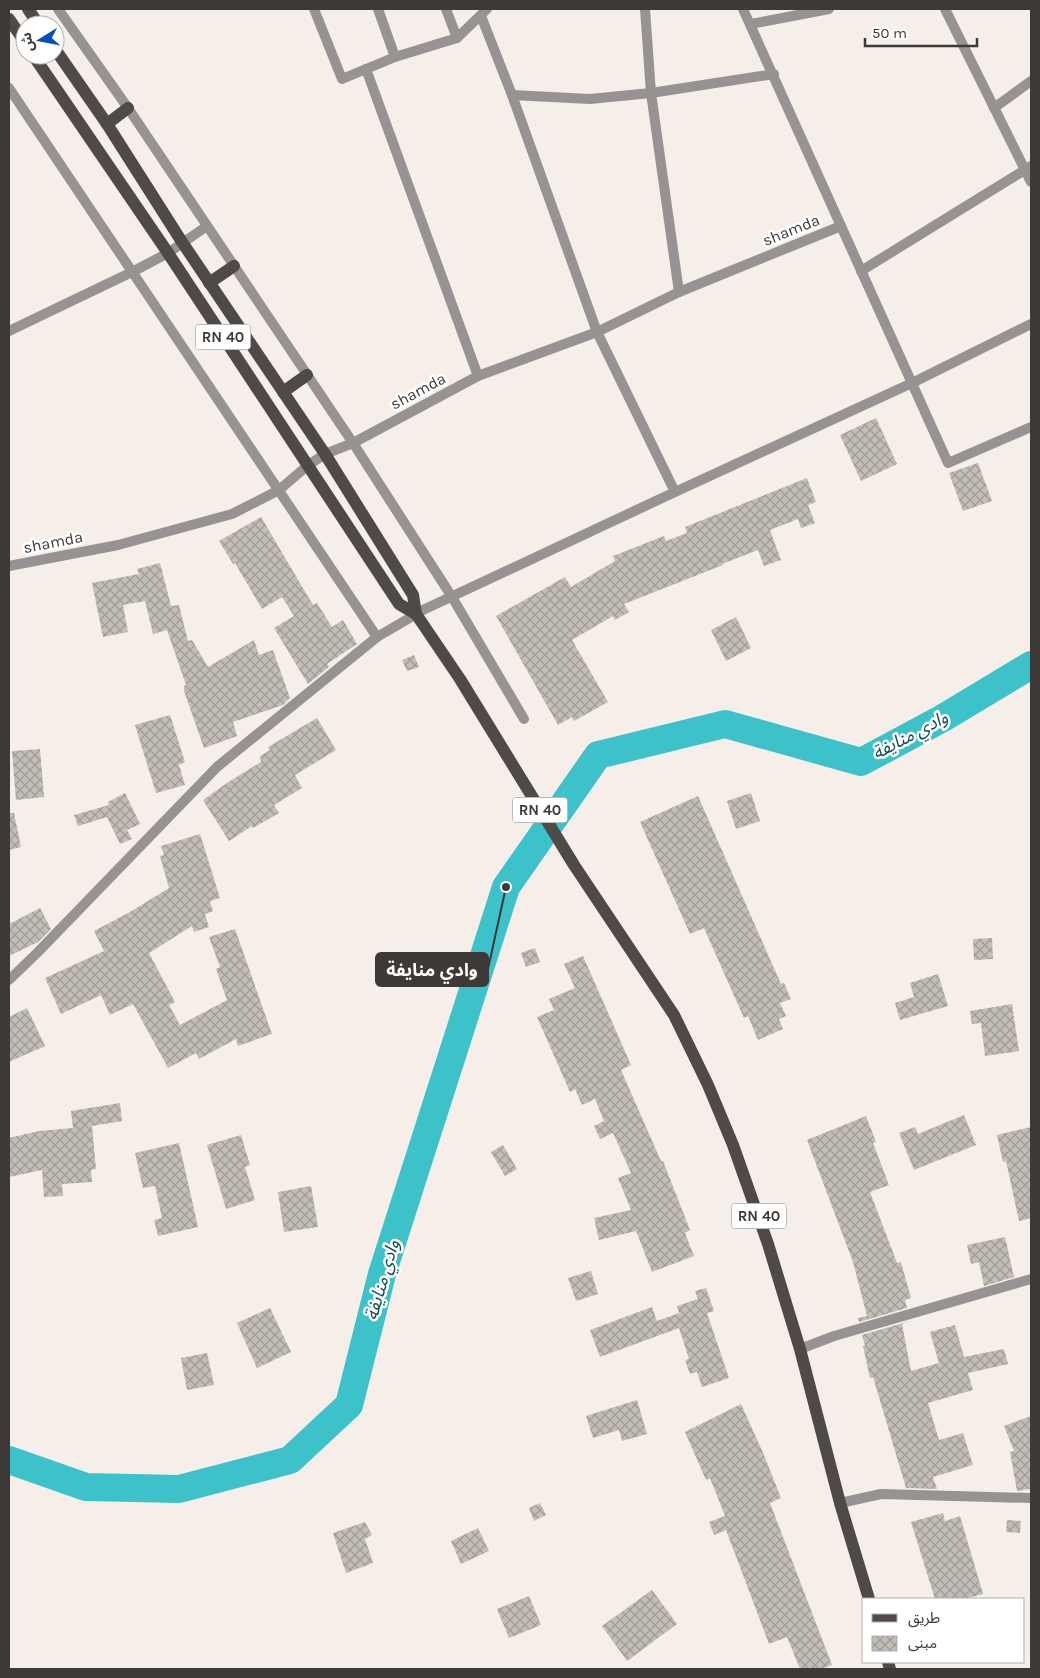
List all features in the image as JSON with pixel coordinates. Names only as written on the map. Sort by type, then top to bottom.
[{"type":"main road","name":"RN 40","points":[[65,64],[209,283],[325,454],[413,595],[416,614],[460,679],[574,865],[674,1015],[708,1085],[752,1197],[800,1349],[840,1503],[869,1598]]},
{"type":"main road","name":"RN 40","points":[[41,65],[168,253],[398,604],[416,614]]},
{"type":"main road","points":[[106,124],[128,108]]},
{"type":"main road","points":[[209,283],[234,266]]},
{"type":"main road","points":[[283,392],[307,375]]},
{"type":"street","points":[[58,9],[128,108],[353,443],[452,597],[524,719]]},
{"type":"street","points":[[314,9],[342,79],[395,57],[457,38],[484,12],[597,332],[675,492]]},
{"type":"street","points":[[378,9],[395,57]]},
{"type":"street","points":[[446,9],[457,38]]},
{"type":"street","points":[[645,9],[651,93],[679,292]]},
{"type":"street","points":[[743,9],[774,74],[948,463],[1031,427]]},
{"type":"street","points":[[751,24],[829,9]]},
{"type":"street","points":[[944,9],[994,108],[1028,168],[1031,182]]},
{"type":"street","points":[[366,69],[478,376]]},
{"type":"street","points":[[512,94],[590,99],[651,93],[774,74]]},
{"type":"street","points":[[994,108],[1031,81]]},
{"type":"street","points":[[9,88],[377,637]]},
{"type":"street","points":[[861,271],[1028,168]]},
{"type":"street","points":[[9,331],[168,253],[207,226]]},
{"type":"street","name":"shamda","points":[[9,566],[118,545],[232,514],[278,490],[325,454],[353,443],[478,376],[597,332],[679,292],[841,226]]},
{"type":"street","points":[[9,980],[217,767],[377,637],[416,614],[912,383],[1031,324]]},
{"type":"street","points":[[800,1349],[834,1336],[1031,1279]]},
{"type":"street","points":[[840,1503],[881,1494],[1031,1498]]},
{"type":"building","points":[[876,418],[897,464],[861,481],[840,435]]},
{"type":"building","points":[[978,463],[992,501],[963,511],[949,473]]},
{"type":"building","points":[[807,478],[816,502],[808,505],[815,523],[801,528],[798,519],[770,530],[781,560],[764,566],[758,550],[624,604],[629,612],[615,620],[613,616],[572,640],[608,702],[574,721],[572,717],[558,725],[496,616],[565,577],[571,587],[615,561],[613,556],[664,536],[666,541],[687,533],[685,527]]},
{"type":"building","points":[[261,517],[313,605],[317,603],[332,627],[343,620],[357,644],[327,664],[329,667],[308,684],[274,628],[294,616],[282,597],[262,609],[235,563],[233,564],[219,541]]},
{"type":"building","points":[[160,563],[171,606],[179,605],[188,641],[192,640],[208,667],[254,640],[259,655],[273,650],[290,698],[283,705],[233,722],[237,736],[204,748],[184,691],[184,686],[186,685],[167,630],[153,634],[145,601],[123,605],[128,632],[103,637],[92,583],[139,574],[137,569]]},
{"type":"building","points":[[736,617],[751,648],[726,661],[711,630]]},
{"type":"building","points":[[414,655],[419,667],[407,671],[402,660]]},
{"type":"building","points":[[170,715],[185,762],[179,765],[185,785],[156,793],[135,725]]},
{"type":"building","points":[[317,718],[336,750],[295,775],[302,788],[274,805],[279,813],[253,828],[252,826],[229,841],[203,800],[261,762],[260,756],[270,750],[268,747]]},
{"type":"building","points":[[40,749],[44,797],[16,800],[12,751]]},
{"type":"building","points":[[125,793],[140,824],[127,830],[132,839],[120,844],[107,817],[78,826],[74,815],[109,805],[108,802]]},
{"type":"building","points":[[751,793],[760,821],[736,829],[727,801]]},
{"type":"building","points":[[698,796],[781,984],[784,983],[791,999],[780,1003],[786,1016],[779,1019],[783,1029],[758,1040],[748,1016],[744,1018],[704,928],[690,934],[640,822]]},
{"type":"building","points":[[9,813],[14,813],[21,847],[9,850]]},
{"type":"building","points":[[200,834],[220,898],[210,901],[213,911],[205,914],[209,927],[194,932],[192,926],[149,953],[175,1002],[169,1005],[180,1025],[227,1000],[216,969],[220,967],[209,937],[235,929],[272,1034],[238,1046],[236,1039],[199,1059],[196,1053],[168,1068],[133,1004],[110,1015],[101,995],[61,1014],[45,978],[104,951],[94,931],[169,888],[160,856],[164,855],[161,846]]},
{"type":"building","points":[[40,908],[51,929],[38,942],[9,956],[9,924]]},
{"type":"building","points":[[992,938],[993,959],[974,960],[973,939]]},
{"type":"building","points":[[535,948],[540,962],[526,967],[521,953]]},
{"type":"building","points":[[583,956],[631,1065],[621,1070],[661,1161],[663,1161],[690,1230],[685,1233],[694,1256],[652,1272],[636,1231],[599,1240],[594,1218],[631,1210],[618,1178],[631,1173],[613,1133],[600,1139],[594,1126],[604,1121],[595,1099],[582,1105],[575,1089],[570,1092],[537,1017],[554,1010],[549,999],[575,988],[564,964]]},
{"type":"building","points":[[938,974],[948,1006],[900,1020],[895,1003],[914,997],[910,983]]},
{"type":"building","points":[[1012,1004],[1019,1051],[985,1056],[981,1023],[972,1024],[970,1011]]},
{"type":"building","points":[[27,1008],[45,1046],[9,1062],[9,1017]]},
{"type":"building","points":[[120,1103],[122,1121],[92,1126],[96,1169],[91,1170],[92,1182],[62,1184],[63,1196],[44,1197],[42,1170],[9,1177],[9,1138],[39,1131],[73,1128],[71,1111]]},
{"type":"building","points":[[964,1115],[976,1145],[914,1170],[899,1133],[915,1127],[918,1134]]},
{"type":"building","points":[[866,1116],[876,1142],[873,1143],[889,1185],[870,1192],[897,1263],[901,1262],[911,1298],[905,1300],[907,1308],[859,1322],[858,1318],[867,1316],[853,1262],[807,1140]]},
{"type":"building","points":[[1031,1127],[1031,1218],[1019,1221],[1006,1161],[1003,1162],[997,1135]]},
{"type":"building","points":[[241,1135],[250,1165],[245,1167],[255,1200],[226,1209],[207,1145]]},
{"type":"building","points":[[179,1143],[198,1227],[158,1236],[154,1220],[162,1218],[155,1186],[143,1188],[135,1153]]},
{"type":"building","points":[[503,1145],[517,1169],[505,1176],[491,1152]]},
{"type":"building","points":[[311,1186],[318,1227],[284,1232],[278,1192]]},
{"type":"building","points":[[1005,1237],[1014,1277],[984,1286],[979,1262],[971,1264],[967,1245]]},
{"type":"building","points":[[591,1271],[598,1294],[576,1301],[568,1278]]},
{"type":"building","points":[[706,1288],[714,1311],[707,1313],[729,1378],[702,1387],[697,1372],[690,1374],[685,1360],[689,1359],[679,1328],[600,1357],[590,1330],[652,1307],[657,1321],[679,1313],[677,1306],[698,1299],[695,1291]]},
{"type":"building","points":[[270,1308],[291,1352],[257,1368],[237,1323]]},
{"type":"building","points":[[910,1321],[902,1324],[911,1371],[939,1363],[930,1332],[955,1325],[964,1357],[1004,1349],[1008,1364],[968,1373],[973,1390],[928,1403],[939,1440],[963,1433],[973,1465],[933,1477],[937,1489],[906,1488],[873,1377],[870,1378],[863,1346],[865,1346],[862,1335]]},
{"type":"building","points":[[207,1353],[214,1385],[187,1390],[181,1358]]},
{"type":"building","points":[[637,1400],[647,1434],[622,1441],[619,1430],[593,1438],[586,1416]]},
{"type":"building","points":[[741,1404],[781,1498],[770,1503],[832,1665],[821,1669],[800,1669],[787,1637],[769,1644],[726,1530],[714,1535],[709,1522],[725,1516],[710,1478],[706,1480],[685,1432]]},
{"type":"building","points":[[1031,1416],[1031,1489],[1017,1491],[1010,1452],[1014,1451],[1004,1426]]},
{"type":"building","points":[[540,1503],[546,1515],[534,1521],[529,1508]]},
{"type":"building","points":[[943,1513],[945,1521],[960,1516],[983,1594],[968,1598],[935,1598],[911,1522]]},
{"type":"building","points":[[1007,1520],[1021,1521],[1020,1533],[1006,1532]]},
{"type":"building","points":[[365,1522],[372,1535],[365,1539],[373,1563],[346,1573],[333,1533]]},
{"type":"building","points":[[478,1528],[489,1551],[461,1564],[451,1541]]},
{"type":"building","points":[[652,1590],[677,1624],[627,1661],[602,1626]]},
{"type":"building","points":[[529,1596],[541,1625],[509,1638],[497,1609]]},
{"type":"waterway","name":"وادي منايفة","points":[[9,1460],[86,1487],[179,1489],[290,1460],[349,1405],[382,1274],[506,887],[598,755],[725,724],[861,762],[943,718],[1031,665]]},
{"type":"place","name":"وادي منايفة","points":[[506,887]]}]
